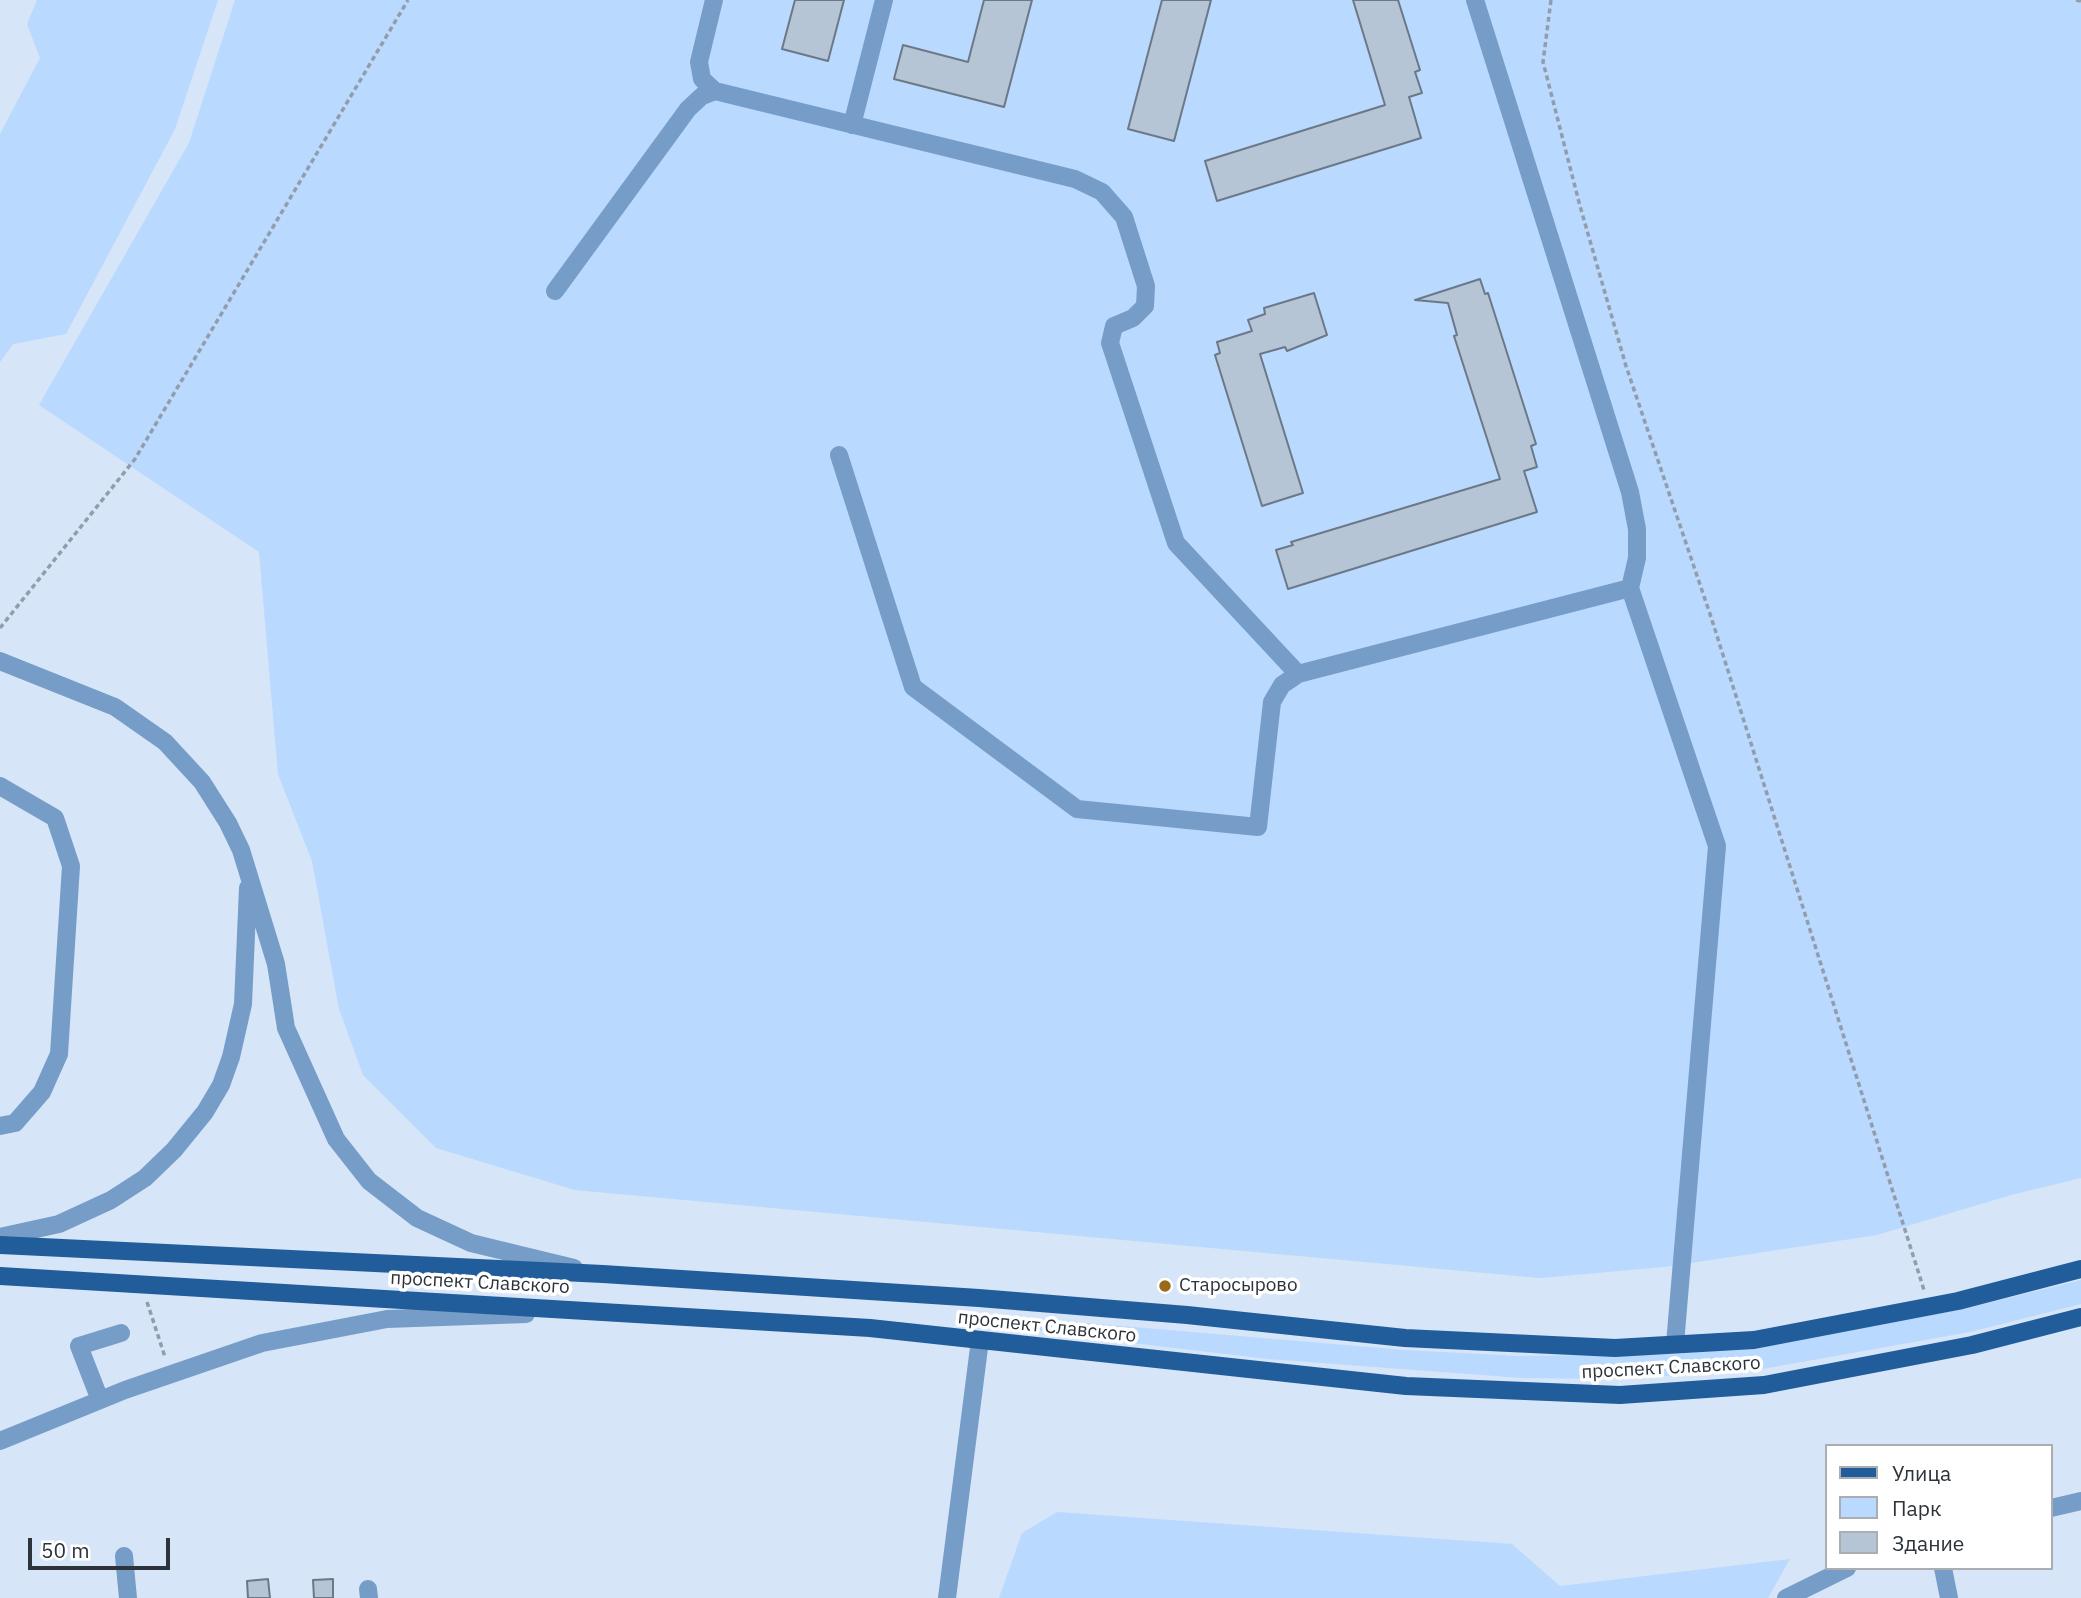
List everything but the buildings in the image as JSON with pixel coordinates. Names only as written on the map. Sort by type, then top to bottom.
[{"type":"main road","name":"проспект Славского","points":[[0,1245],[603,1274],[1084,1307],[1405,1338],[1615,1348],[1754,1340],[1929,1307],[2081,1269]]},
{"type":"main road","name":"проспект Славского","points":[[0,1276],[870,1328],[1406,1386],[1620,1395],[1764,1385],[1972,1345],[2081,1317]]},
{"type":"street","points":[[714,0],[699,62],[702,79],[715,91],[1075,179],[1102,192],[1124,217],[1146,286],[1145,306],[1133,318],[1114,326],[1110,344],[1176,543],[1298,674]]},
{"type":"street","points":[[852,125],[884,0]]},
{"type":"street","points":[[1475,0],[1630,492],[1637,529],[1637,558],[1630,588],[1717,846],[1675,1345]]},
{"type":"street","points":[[555,291],[688,109],[702,96],[715,91]]},
{"type":"street","points":[[839,455],[913,687],[1077,809],[1258,827],[1272,702],[1282,685],[1298,674],[1630,588]]},
{"type":"street","points":[[0,661],[115,707],[165,742],[196,774],[228,823],[249,874],[275,964],[286,1028],[336,1139],[369,1181],[417,1218],[471,1243],[603,1274]]},
{"type":"street","points":[[0,786],[55,818],[71,866],[59,1054],[42,1093],[15,1123],[0,1126]]},
{"type":"street","points":[[0,1237],[59,1224],[111,1200],[145,1178],[174,1150],[205,1112],[221,1085],[231,1057],[243,1004],[249,874]]},
{"type":"street","points":[[0,1441],[100,1400],[262,1343],[387,1319],[597,1311]]},
{"type":"street","points":[[100,1400],[79,1346],[121,1333]]},
{"type":"street","points":[[947,1598],[980,1340]]},
{"type":"street","points":[[2053,1508],[2081,1501]]},
{"type":"street","points":[[124,1556],[128,1598]]},
{"type":"street","points":[[1786,1598],[1843,1570]]},
{"type":"street","points":[[1943,1570],[1950,1598]]},
{"type":"path","points":[[0,628],[135,459],[408,0]]},
{"type":"path","points":[[1551,0],[1543,62],[1580,206],[1626,366],[1711,617],[1929,1307]]},
{"type":"path","points":[[134,1301],[147,1302],[166,1359]]},
{"type":"green space","points":[[37,0],[218,0],[175,129],[66,334],[13,344],[0,362],[0,134],[40,58],[27,24]]},
{"type":"green space","points":[[235,0],[2081,0],[2081,1178],[2011,1195],[1877,1235],[1664,1267],[1540,1278],[575,1190],[436,1148],[363,1075],[339,1009],[312,861],[278,774],[259,552],[39,405],[189,143]]},
{"type":"green space","points":[[2081,1280],[2081,1304],[1970,1332],[1762,1369],[1619,1379],[1522,1378],[1268,1359],[1048,1333],[1017,1322],[1027,1318],[1404,1350],[1520,1356],[1676,1354],[1754,1346],[1863,1328],[1963,1309]]},
{"type":"green space","points":[[1057,1512],[1512,1544],[1560,1586],[1790,1559],[1768,1598],[999,1598],[1022,1533]]},
{"type":"place","name":"Старосырово","points":[[1165,1286]]}]
